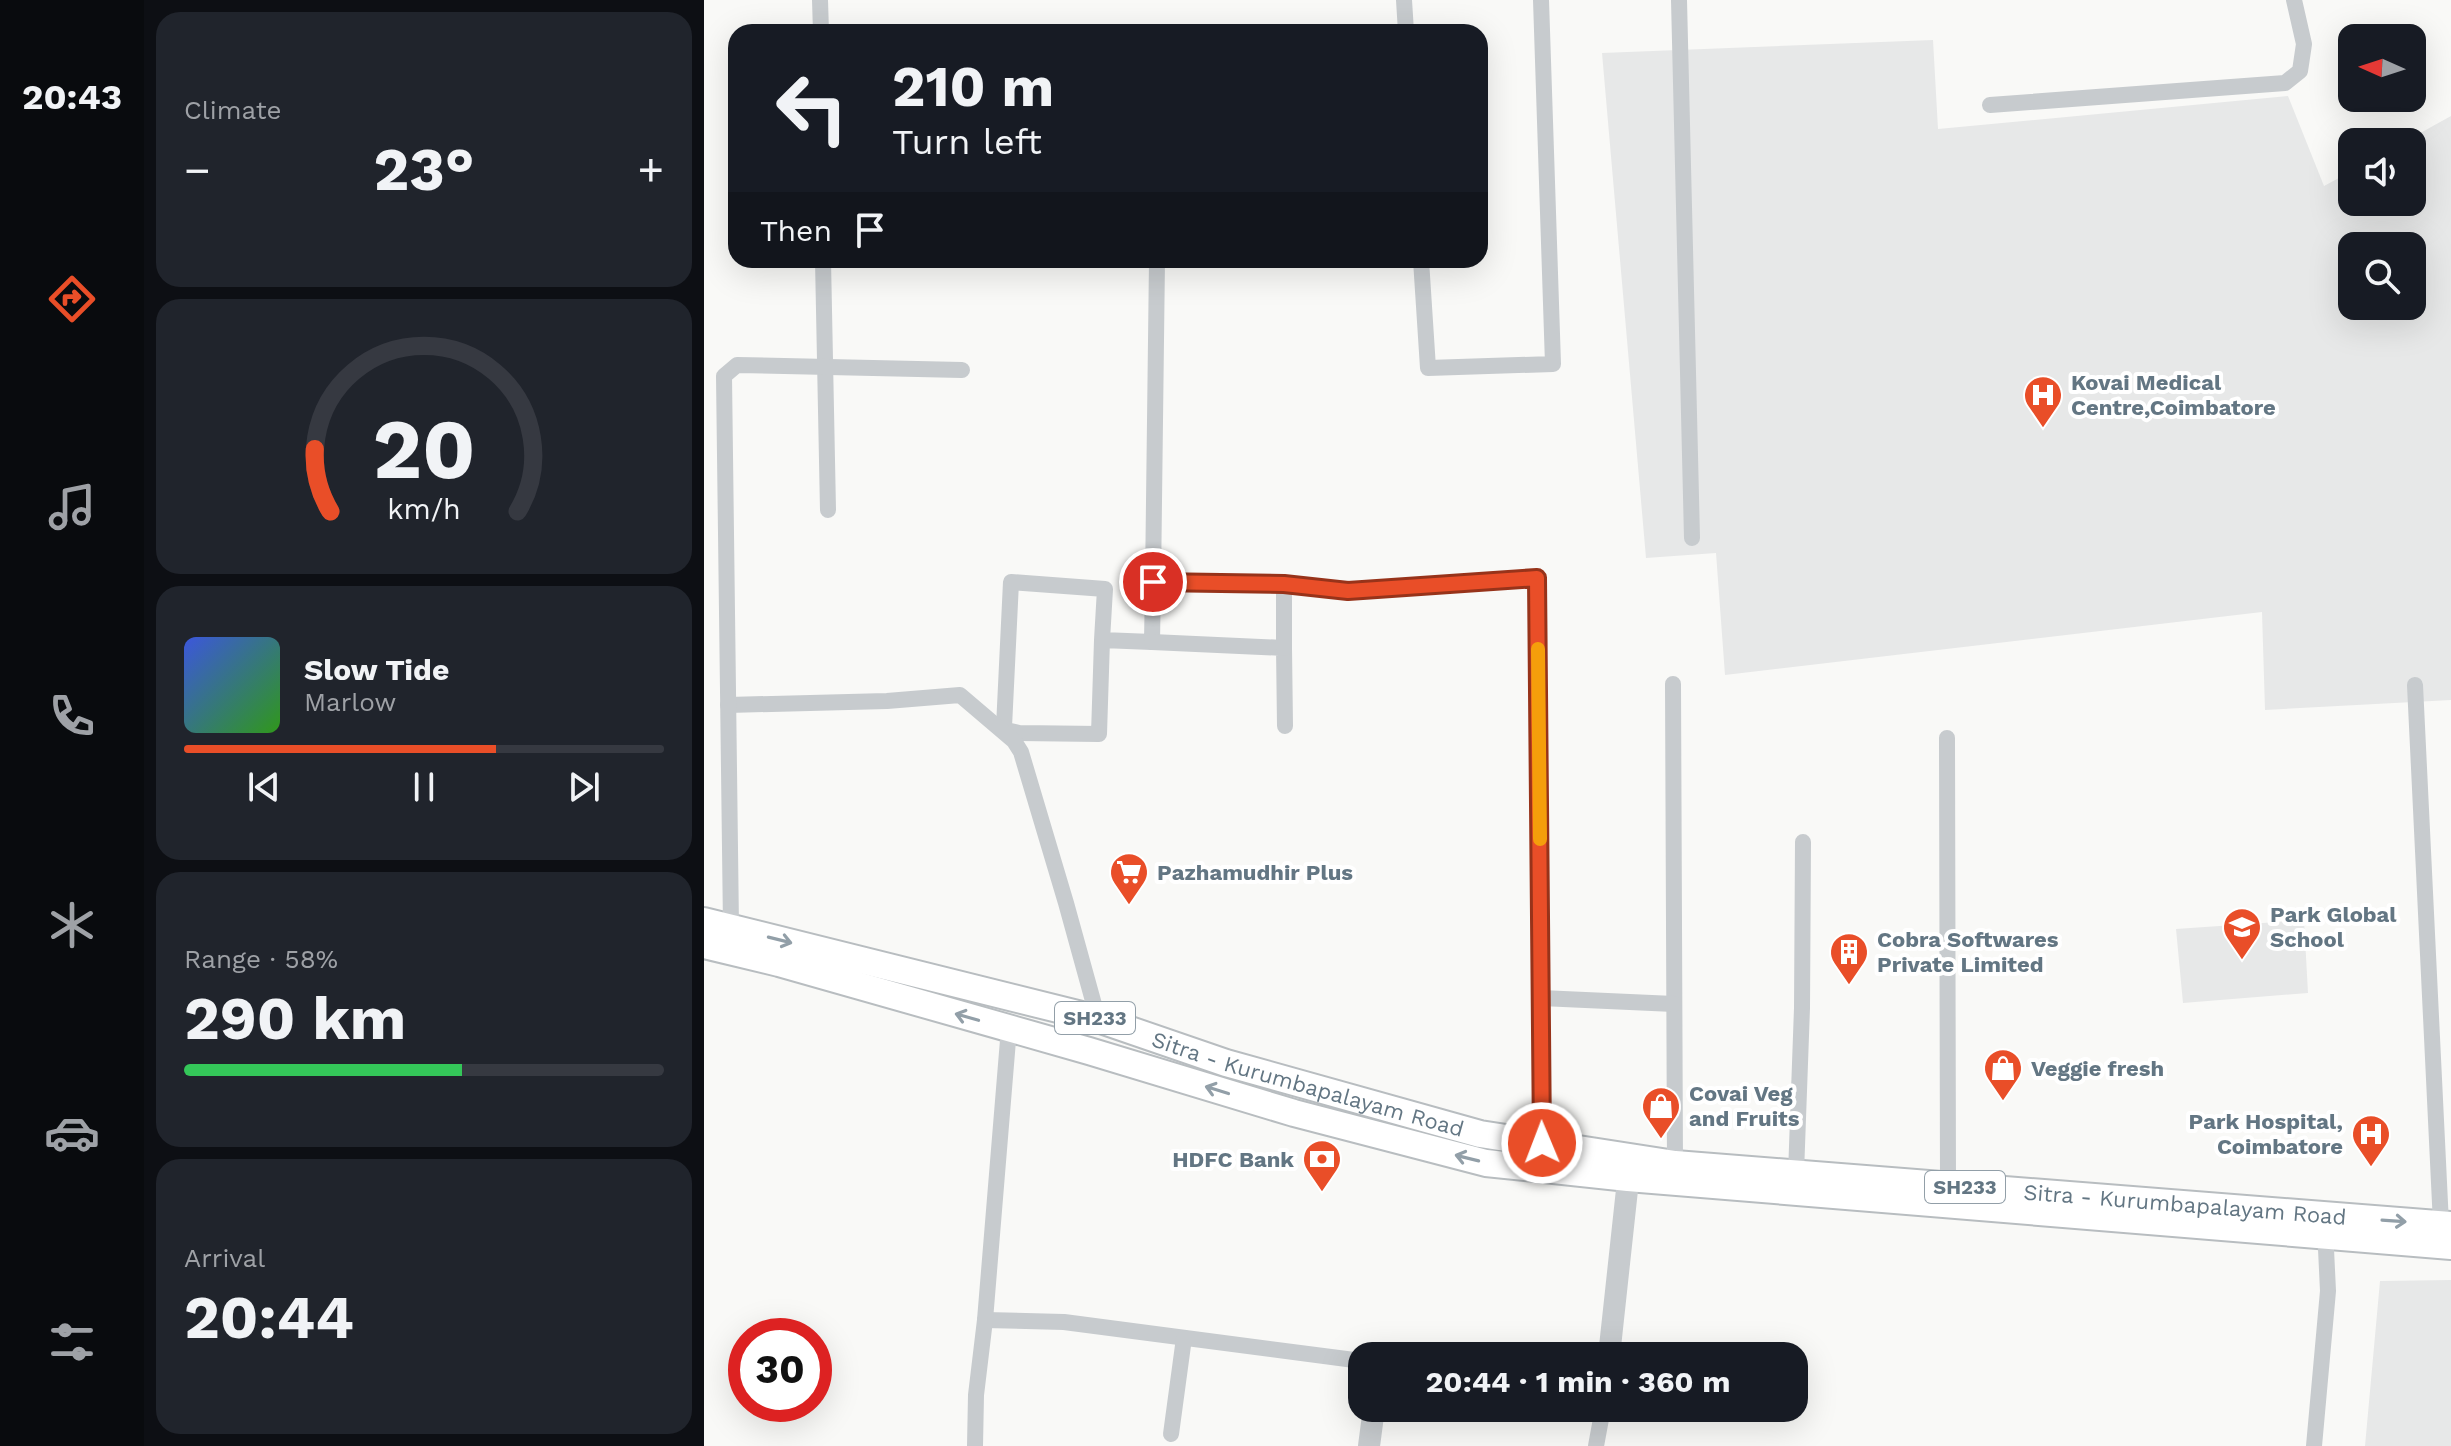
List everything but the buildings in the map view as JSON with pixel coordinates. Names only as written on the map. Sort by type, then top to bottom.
[{"type":"main road","name":"Sitra - Kurumbapalayam Road","points":[[704,921],[1098,1019],[1226,1063],[1480,1134],[1542,1143],[1629,1168],[2325,1226],[2448,1232]]},
{"type":"main road","points":[[704,945],[1009,1028],[1294,1113],[1486,1163],[1629,1168]]},
{"type":"main road","name":"Sitra - Kurumbapalayam Road","points":[[1629,1168],[1675,1164],[1948,1185],[2325,1226]]},
{"type":"street","points":[[820,0],[821,24]]},
{"type":"street","points":[[1404,0],[1406,24]]},
{"type":"street","points":[[1422,268],[1428,368],[1553,364],[1541,0]]},
{"type":"street","points":[[1679,0],[1692,538]]},
{"type":"street","points":[[1990,105],[2285,83],[2300,71],[2304,44],[2294,0]]},
{"type":"street","points":[[823,268],[828,510]]},
{"type":"street","points":[[1152,642],[1157,268]]},
{"type":"street","points":[[731,927],[724,376],[737,365],[962,370]]},
{"type":"street","points":[[1153,582],[1284,584],[1348,591],[1537,578],[1542,1143]]},
{"type":"street","points":[[1011,582],[1105,589],[1102,640],[1099,734],[1019,733],[1006,730],[1011,582]]},
{"type":"street","points":[[1284,584],[1285,726]]},
{"type":"street","points":[[1102,640],[1284,648]]},
{"type":"street","points":[[1673,684],[1675,1164]]},
{"type":"street","points":[[2415,685],[2448,1232]]},
{"type":"street","points":[[728,705],[887,701],[960,695],[1014,741],[1021,752],[1098,1019]]},
{"type":"street","points":[[1947,738],[1948,1185]]},
{"type":"street","points":[[1796,1174],[1802,1008],[1803,842]]},
{"type":"street","points":[[1541,998],[1674,1004]]},
{"type":"street","points":[[975,1446],[976,1395],[1009,1028]]},
{"type":"street","points":[[1610,1342],[1629,1168]]},
{"type":"street","points":[[2314,1446],[2328,1291],[2325,1226]]},
{"type":"street","points":[[985,1320],[1064,1322],[1348,1359]]},
{"type":"street","points":[[1171,1434],[1184,1338]]},
{"type":"street","points":[[1369,1446],[1372,1422]]},
{"type":"street","points":[[1596,1446],[1600,1422]]},
{"type":"shaded area","name":"Kovai Medical Centre,Coimbatore","points":[[1933,40],[1938,129],[2288,96],[2324,186],[2338,178],[2338,216],[2426,216],[2426,130],[2451,116],[2451,700],[2265,710],[2262,612],[1725,675],[1716,553],[1646,558],[1602,53]]},
{"type":"shaded area","name":"Park Global School","points":[[2304,920],[2308,993],[2183,1003],[2176,929]]},
{"type":"shaded area","points":[[2451,1280],[2451,1446],[2365,1446],[2380,1281]]},
{"type":"slow traffic","points":[[1538,649],[1540,839]]},
{"type":"place","name":"Kovai Medical Centre,Coimbatore","points":[[2043,429]]},
{"type":"place","name":"Pazhamudhir Plus","points":[[1129,906]]},
{"type":"place","name":"Park Global School","points":[[2242,961]]},
{"type":"place","name":"Cobra Softwares Private Limited","points":[[1849,986]]},
{"type":"place","name":"Veggie fresh","points":[[2003,1102]]},
{"type":"place","name":"Covai Veg and Fruits","points":[[1661,1140]]},
{"type":"place","name":"Park Hospital, Coimbatore","points":[[2371,1168]]},
{"type":"place","name":"HDFC Bank","points":[[1322,1193]]},
{"type":"route","points":[[1153,582],[1284,584],[1348,591],[1537,578],[1542,1143]]}]
